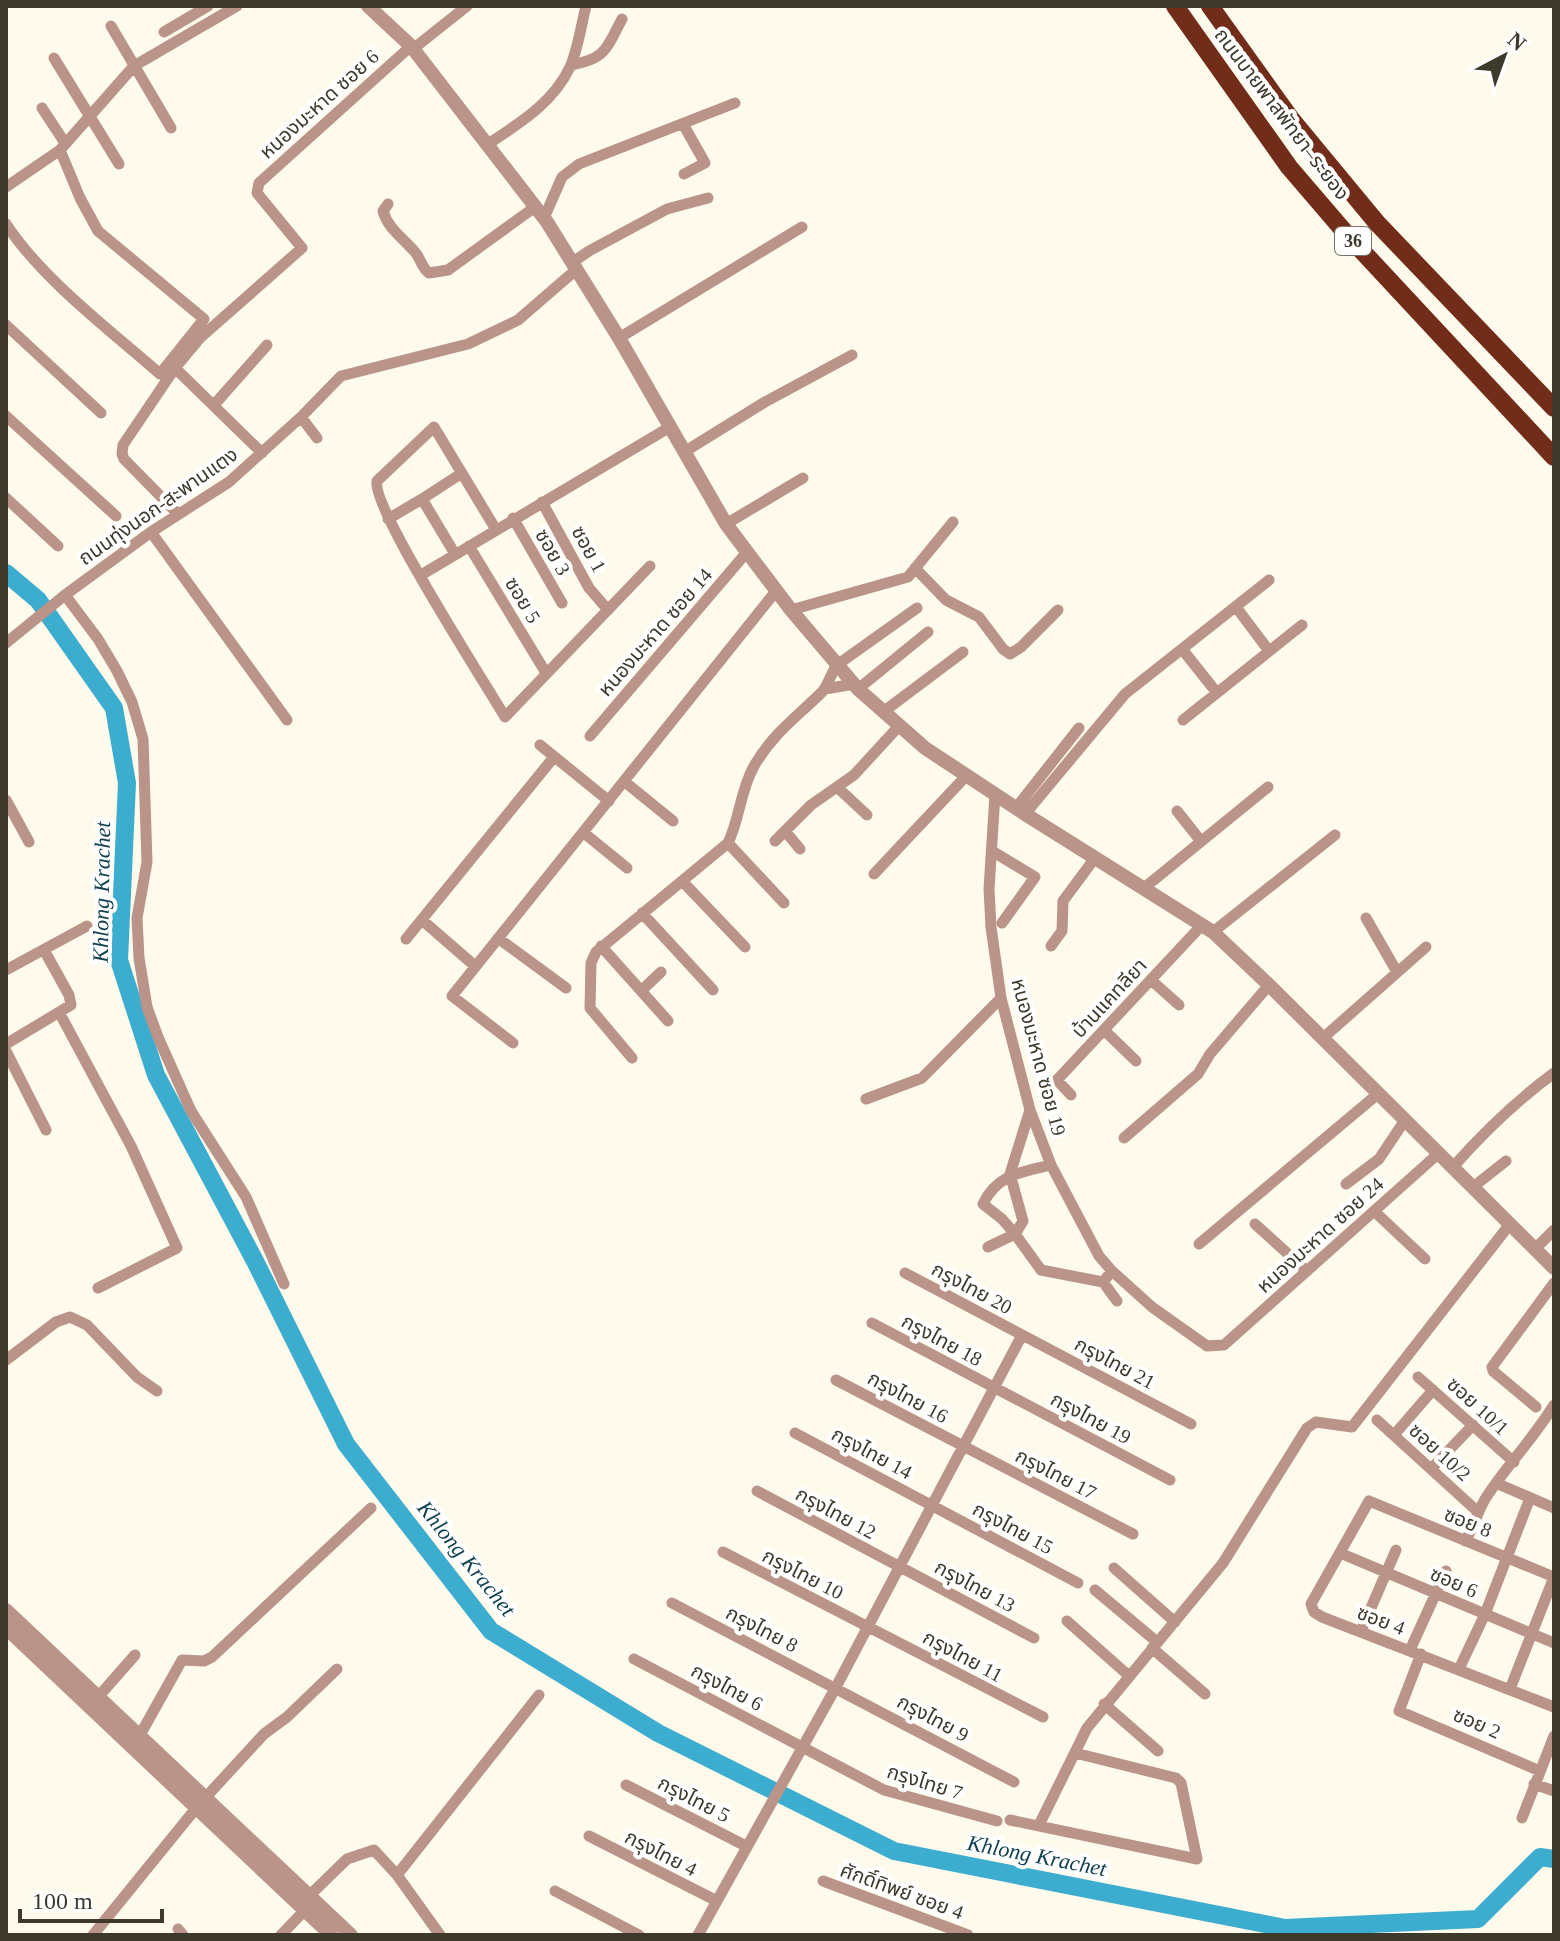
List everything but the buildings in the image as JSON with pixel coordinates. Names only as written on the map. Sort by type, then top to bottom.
[{"type":"highway","name":"ถนนบายพาสพัทยา–ระยอง","points":[[1175,6],[1217,68],[1309,190],[1554,457]]},
{"type":"highway","name":"ถนนบายพาสพัทยา–ระยอง","points":[[1210,6],[1291,119],[1377,223],[1554,408]]},
{"type":"street","points":[[164,32],[208,6]]},
{"type":"street","points":[[6,187],[63,147],[134,66],[237,6]]},
{"type":"street","points":[[368,6],[412,48],[540,212],[619,338],[726,524],[791,610],[856,687],[925,748],[1208,928],[1554,1268]]},
{"type":"street","points":[[412,48],[467,6]]},
{"type":"street","points":[[488,144],[538,110],[557,89],[571,65],[586,6]]},
{"type":"street","points":[[571,65],[597,58],[622,19]]},
{"type":"street","points":[[111,26],[171,128]]},
{"type":"street","name":"หนองมะหาด ซอย 6","points":[[178,514],[124,459],[122,449],[175,368],[216,321],[302,248],[257,193],[259,183],[412,48]]},
{"type":"street","points":[[54,58],[119,164]]},
{"type":"street","points":[[388,204],[383,211],[385,219],[415,252],[423,268],[429,273],[448,270],[540,212],[562,177],[579,164],[735,103]]},
{"type":"street","points":[[6,224],[55,279],[160,374],[204,319],[98,231],[80,198],[63,147],[42,108]]},
{"type":"street","points":[[683,124],[705,163],[684,174]]},
{"type":"street","name":"ถนนทุ่งนอก-สะพานแตง","points":[[6,643],[151,532],[229,482],[341,376],[468,344],[518,320],[589,251],[667,209],[708,198]]},
{"type":"street","points":[[619,338],[802,227]]},
{"type":"street","points":[[6,325],[101,413]]},
{"type":"street","points":[[214,405],[267,345]]},
{"type":"street","points":[[684,452],[765,402],[852,355]]},
{"type":"street","points":[[175,368],[262,453]]},
{"type":"street","points":[[6,416],[116,516]]},
{"type":"street","points":[[301,417],[317,438]]},
{"type":"street","points":[[495,528],[434,427],[377,481],[375,488],[388,519],[505,717],[650,566]]},
{"type":"street","points":[[421,575],[495,528],[670,427]]},
{"type":"street","points":[[388,519],[462,473]]},
{"type":"street","points":[[726,524],[803,478]]},
{"type":"street","points":[[6,498],[58,546]]},
{"type":"street","points":[[422,499],[455,554]]},
{"type":"street","name":"ซอย 1","points":[[542,502],[589,588],[608,610]]},
{"type":"street","name":"ซอย 3","points":[[513,518],[562,603]]},
{"type":"street","points":[[791,610],[911,575],[953,522]]},
{"type":"street","points":[[151,532],[287,720]]},
{"type":"street","name":"ซอย 5","points":[[469,546],[546,673]]},
{"type":"street","name":"หนองมะหาด ซอย 14","points":[[590,736],[747,552]]},
{"type":"street","points":[[915,568],[946,600],[979,617],[1010,654],[1058,610]]},
{"type":"street","points":[[1021,811],[1125,694],[1269,580]]},
{"type":"street","points":[[513,1043],[452,996],[776,591]]},
{"type":"street","points":[[62,598],[98,639],[117,671],[132,702],[143,739],[147,862],[137,918],[139,958],[147,1007],[191,1111],[246,1197],[284,1284]]},
{"type":"street","points":[[1236,607],[1269,651]]},
{"type":"street","points":[[632,1058],[590,1008],[591,963],[601,946],[728,843],[735,829],[740,798],[753,767],[787,722],[825,689],[837,665],[917,608]]},
{"type":"street","points":[[1183,720],[1302,625]]},
{"type":"street","points":[[825,689],[856,687],[928,632]]},
{"type":"street","points":[[1182,649],[1217,693]]},
{"type":"street","points":[[883,712],[963,652]]},
{"type":"street","points":[[775,841],[811,805],[854,775],[899,726]]},
{"type":"street","points":[[1021,811],[1079,728]]},
{"type":"street","points":[[540,745],[609,801]]},
{"type":"street","points":[[406,939],[554,757]]},
{"type":"street","points":[[874,874],[967,775]]},
{"type":"street","points":[[625,782],[673,821]]},
{"type":"street","points":[[837,787],[867,815]]},
{"type":"street","points":[[1144,888],[1268,787]]},
{"type":"street","name":"หนองมะหาด ซอย 19","points":[[995,794],[989,889],[1001,998],[1030,1110],[1051,1165],[1099,1256],[1112,1271],[1152,1307],[1207,1346],[1224,1345]]},
{"type":"street","points":[[6,800],[29,842]]},
{"type":"street","points":[[1177,811],[1200,840]]},
{"type":"street","points":[[785,831],[800,849]]},
{"type":"street","points":[[584,833],[627,868]]},
{"type":"street","name":"บ้านแคทลียา","points":[[1071,1095],[1057,1080],[1151,980],[1208,928],[1335,835]]},
{"type":"street","points":[[728,843],[784,903]]},
{"type":"street","points":[[992,851],[1035,877],[1002,923]]},
{"type":"street","points":[[1051,946],[1062,931],[1063,901],[1095,858]]},
{"type":"street","points":[[683,882],[745,947]]},
{"type":"street","points":[[642,913],[713,990]]},
{"type":"street","points":[[1366,918],[1397,972]]},
{"type":"street","points":[[422,920],[475,966]]},
{"type":"street","points":[[6,970],[87,926]]},
{"type":"street","points":[[498,938],[566,988]]},
{"type":"street","points":[[601,946],[668,1021]]},
{"type":"street","points":[[1323,1038],[1426,947]]},
{"type":"street","points":[[6,1044],[71,1005],[44,950]]},
{"type":"street","points":[[641,991],[661,972]]},
{"type":"street","points":[[1151,980],[1179,1005]]},
{"type":"street","points":[[1124,1138],[1198,1074],[1210,1054],[1269,985]]},
{"type":"street","points":[[866,1099],[922,1078],[1001,998]]},
{"type":"street","points":[[60,1014],[131,1146],[177,1248],[98,1288]]},
{"type":"street","points":[[1104,1030],[1136,1061]]},
{"type":"street","points":[[6,1051],[46,1130]]},
{"type":"street","points":[[1453,1167],[1487,1129],[1554,1073]]},
{"type":"street","points":[[1199,1244],[1379,1093]]},
{"type":"street","points":[[988,1247],[1015,1234],[1023,1221],[1010,1174],[1030,1110]]},
{"type":"street","points":[[1346,1184],[1379,1159],[1405,1120]]},
{"type":"street","name":"หนองมะหาด ซอย 24","points":[[1224,1345],[1439,1153]]},
{"type":"street","points":[[1473,1187],[1506,1161]]},
{"type":"street","points":[[1051,1165],[1010,1174],[993,1189],[983,1204],[1002,1219],[1041,1270],[1103,1282],[1117,1301]]},
{"type":"street","points":[[1374,1211],[1425,1259]]},
{"type":"street","points":[[1255,1224],[1307,1271]]},
{"type":"street","points":[[1039,1825],[1087,1728],[1223,1563],[1307,1428],[1316,1422],[1352,1427],[1510,1224]]},
{"type":"street","points":[[1535,1249],[1554,1230]]},
{"type":"street","points":[[1103,1282],[1112,1271]]},
{"type":"street","name":"กรุงไทย 20","points":[[905,1273],[1022,1335]]},
{"type":"street","points":[[1536,1407],[1492,1367],[1554,1283]]},
{"type":"street","points":[[6,1360],[56,1322],[70,1317],[87,1325],[137,1377],[157,1391]]},
{"type":"street","name":"กรุงไทย 18","points":[[872,1323],[995,1388]]},
{"type":"street","points":[[698,1935],[836,1687],[1022,1335]]},
{"type":"street","name":"กรุงไทย 21","points":[[1022,1335],[1191,1424]]},
{"type":"street","name":"ซอย 10/1","points":[[1418,1377],[1514,1462]]},
{"type":"street","name":"กรุงไทย 16","points":[[836,1380],[963,1446]]},
{"type":"street","name":"กรุงไทย 19","points":[[995,1388],[1170,1480]]},
{"type":"street","points":[[1394,1435],[1433,1390]]},
{"type":"street","points":[[1465,1541],[1476,1524],[1477,1511],[1496,1483],[1550,1420],[1554,1405]]},
{"type":"street","name":"ซอย 10/2","points":[[1377,1420],[1477,1511]]},
{"type":"street","points":[[1431,1469],[1473,1425]]},
{"type":"street","name":"กรุงไทย 14","points":[[795,1433],[932,1504]]},
{"type":"street","name":"กรุงไทย 17","points":[[963,1446],[1133,1534]]},
{"type":"street","points":[[1496,1483],[1554,1508]]},
{"type":"street","name":"กรุงไทย 12","points":[[757,1491],[899,1566]]},
{"type":"street","points":[[1459,1669],[1485,1614],[1530,1498]]},
{"type":"street","name":"ซอย 8","points":[[1369,1501],[1554,1577]]},
{"type":"street","name":"ซอย 4","points":[[1369,1501],[1313,1599],[1312,1608],[1322,1617],[1554,1707]]},
{"type":"street","name":"กรุงไทย 15","points":[[932,1504],[1078,1583]]},
{"type":"street","points":[[140,1735],[182,1660],[204,1661],[212,1657],[371,1508]]},
{"type":"street","points":[[1361,1631],[1396,1550]]},
{"type":"street","name":"กรุงไทย 10","points":[[723,1552],[867,1626]]},
{"type":"street","name":"ซอย 6","points":[[1340,1553],[1554,1643]]},
{"type":"street","name":"กรุงไทย 13","points":[[899,1566],[1034,1638]]},
{"type":"street","points":[[1114,1568],[1175,1622]]},
{"type":"street","points":[[1416,1652],[1434,1593],[1446,1571]]},
{"type":"street","points":[[1510,1689],[1554,1577]]},
{"type":"street","points":[[1095,1590],[1205,1694]]},
{"type":"street","name":"กรุงไทย 8","points":[[672,1603],[836,1687]]},
{"type":"street","points":[[6,1610],[26,1638],[307,1903],[351,1935]]},
{"type":"street","points":[[1067,1621],[1128,1675]]},
{"type":"street","name":"กรุงไทย 11","points":[[867,1626],[1043,1717]]},
{"type":"street","points":[[6,1628],[26,1638],[99,1696],[140,1735],[201,1802]]},
{"type":"street","name":"ซอย 2","points":[[1416,1652],[1399,1711],[1540,1771]]},
{"type":"street","points":[[99,1696],[135,1655]]},
{"type":"street","name":"กรุงไทย 6","points":[[634,1659],[802,1747]]},
{"type":"street","points":[[93,1935],[201,1802],[264,1734],[287,1717],[337,1669]]},
{"type":"street","name":"กรุงไทย 9","points":[[836,1687],[1014,1782]]},
{"type":"street","points":[[397,1875],[539,1695]]},
{"type":"street","points":[[1104,1704],[1158,1751]]},
{"type":"street","points":[[1522,1818],[1554,1736]]},
{"type":"street","name":"กรุงไทย 7","points":[[802,1747],[884,1790],[1003,1820],[1197,1859],[1181,1783],[1176,1778],[1075,1753]]},
{"type":"street","points":[[1534,1784],[1554,1791]]},
{"type":"street","name":"กรุงไทย 5","points":[[626,1785],[746,1846]]},
{"type":"street","name":"กรุงไทย 4","points":[[589,1836],[717,1901]]},
{"type":"street","points":[[281,1935],[347,1859],[374,1850],[397,1875],[440,1935]]},
{"type":"street","name":"ศักดิ์ทิพย์ ซอย 4","points":[[823,1881],[960,1933]]},
{"type":"street","points":[[555,1891],[639,1935]]},
{"type":"street","points":[[307,1903],[331,1935]]},
{"type":"waterway","name":"Khlong Krachet","points":[[6,573],[38,600],[114,708],[127,783],[119,960],[156,1075],[256,1263],[346,1444],[491,1631],[658,1733],[894,1851],[1285,1928],[1478,1919],[1540,1857],[1554,1859]]}]
